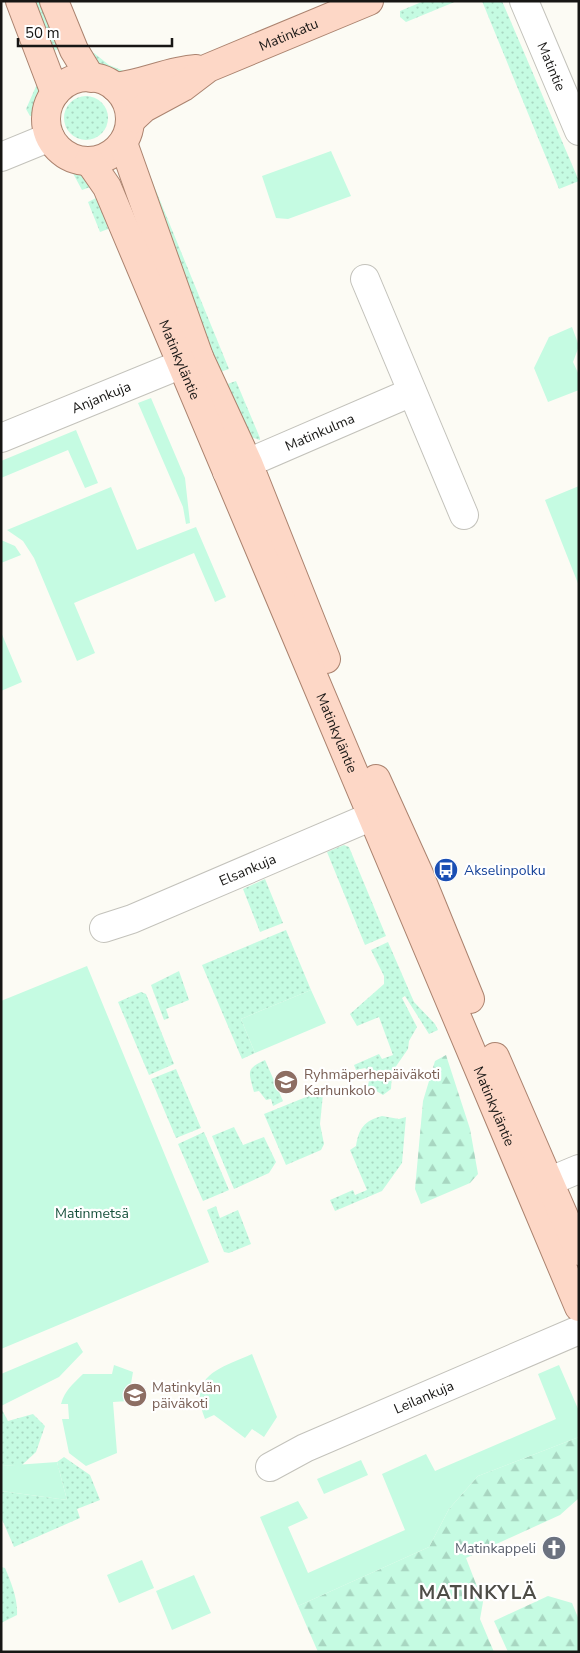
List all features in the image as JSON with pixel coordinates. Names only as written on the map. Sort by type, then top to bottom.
[{"type":"main road","points":[[20,1],[55,93]]},
{"type":"main road","points":[[54,1],[74,50],[103,82],[126,102],[126,132],[107,156],[89,161],[70,157],[55,145],[50,137],[46,114],[55,93],[68,83],[103,82]]},
{"type":"main road","name":"Matinkatu","points":[[126,132],[144,108],[183,87],[208,68],[369,1]]},
{"type":"main road","name":"Matinkatu","points":[[103,82],[148,81],[177,70],[208,68]]},
{"type":"main road","name":"Matinkyläntie","points":[[126,132],[190,361]]},
{"type":"main road","name":"Matinkyläntie","points":[[89,161],[107,187],[190,361],[237,468],[380,812],[540,1185],[579,1307]]},
{"type":"main road","name":"Matinkyläntie","points":[[540,1185],[579,1251]]},
{"type":"street","name":"Matintie","points":[[524,1],[579,131]]},
{"type":"street","points":[[1,157],[50,137]]},
{"type":"street","points":[[366,280],[464,515]]},
{"type":"street","name":"Anjankuja","points":[[1,438],[190,361]]},
{"type":"street","name":"Matinkulma","points":[[237,468],[412,392]]},
{"type":"street","name":"Elsankuja","points":[[104,928],[132,919],[380,812]]},
{"type":"street","points":[[540,1185],[579,1168]]},
{"type":"street","name":"Leilankuja","points":[[270,1466],[314,1444],[579,1330]]},
{"type":"green space","points":[[32,1],[42,1],[61,48],[49,53]]},
{"type":"green space","points":[[424,1],[457,1],[406,22],[400,17],[400,11]]},
{"type":"green space","points":[[482,1],[502,1],[579,181],[559,189]]},
{"type":"green space","points":[[94,53],[109,65],[134,75],[113,75],[108,73],[89,54]]},
{"type":"green space","points":[[41,75],[42,97],[32,116],[30,116],[26,109]]},
{"type":"green space","points":[[82,96],[90,96],[102,102],[108,118],[102,134],[90,140],[82,140],[70,134],[64,122],[64,114],[70,102]]},
{"type":"green space","points":[[331,151],[351,196],[288,219],[276,218],[262,176]]},
{"type":"green space","points":[[69,166],[81,172],[93,186],[82,190]]},
{"type":"green space","points":[[150,176],[229,369],[214,374],[141,180]]},
{"type":"green space","points":[[100,196],[108,229],[100,232],[88,202]]},
{"type":"green space","points":[[572,327],[579,346],[573,362],[579,375],[579,390],[548,402],[534,368],[549,337]]},
{"type":"green space","points":[[236,381],[260,440],[250,437],[219,387]]},
{"type":"green space","points":[[151,398],[185,478],[190,523],[186,524],[183,507],[138,403]]},
{"type":"green space","points":[[76,430],[98,483],[85,488],[68,450],[1,478],[1,461]]},
{"type":"green space","points":[[579,486],[579,586],[545,500]]},
{"type":"green space","points":[[111,487],[137,550],[196,527],[226,597],[215,602],[194,553],[74,603],[95,653],[77,661],[34,558],[23,541],[7,530]]},
{"type":"green space","points":[[1,540],[15,546],[21,555],[1,563]]},
{"type":"green space","points":[[1,632],[22,682],[1,691]]},
{"type":"green space","points":[[344,845],[349,847],[386,936],[365,945],[327,852]]},
{"type":"green space","points":[[265,879],[283,923],[260,932],[243,889]]},
{"type":"green space","points":[[286,930],[311,990],[241,1019],[255,1053],[242,1059],[202,965]]},
{"type":"green space","points":[[388,942],[414,1002],[435,1024],[438,1030],[429,1034],[405,996],[402,998],[417,1027],[409,1041],[408,1049],[392,1072],[391,1089],[383,1095],[368,1086],[369,1072],[365,1068],[356,1070],[354,1065],[379,1054],[382,1059],[393,1055],[379,1017],[357,1026],[350,1014],[384,984],[384,976],[371,950]]},
{"type":"green space","name":"Matinmetsä","points":[[87,966],[209,1262],[1,1349],[1,1001]]},
{"type":"green space","points":[[179,971],[189,1000],[166,1009],[169,1018],[164,1020],[151,985]]},
{"type":"green space","points":[[311,990],[326,1023],[255,1053],[241,1019]]},
{"type":"green space","points":[[141,992],[146,994],[174,1064],[149,1075],[118,1002]]},
{"type":"green space","points":[[446,1055],[470,1129],[478,1174],[470,1183],[421,1204],[415,1189],[423,1101],[435,1061]]},
{"type":"green space","points":[[265,1060],[283,1101],[273,1106],[271,1099],[266,1100],[259,1091],[254,1092],[250,1075],[251,1069],[254,1066]]},
{"type":"green space","points":[[176,1069],[201,1128],[176,1138],[151,1079]]},
{"type":"green space","points":[[316,1093],[323,1094],[320,1124],[324,1144],[321,1150],[286,1165],[264,1114]]},
{"type":"green space","points":[[382,1116],[399,1119],[406,1117],[402,1163],[382,1191],[335,1211],[330,1200],[353,1190],[355,1195],[367,1190],[350,1150],[356,1146],[363,1126],[371,1120]]},
{"type":"green space","points":[[234,1127],[243,1145],[264,1137],[276,1162],[269,1173],[234,1189],[212,1136]]},
{"type":"green space","points":[[204,1132],[229,1190],[203,1201],[178,1144]]},
{"type":"green space","points":[[216,1206],[220,1218],[238,1210],[251,1244],[229,1253],[224,1252],[207,1210]]},
{"type":"green space","points":[[77,1342],[83,1352],[59,1377],[1,1406],[1,1374]]},
{"type":"green space","points":[[252,1354],[277,1417],[264,1437],[252,1429],[245,1438],[214,1415],[205,1419],[200,1404],[200,1392],[203,1383],[209,1376],[228,1364]]},
{"type":"green space","points":[[114,1365],[133,1372],[128,1401],[113,1402],[117,1453],[86,1466],[69,1453],[62,1419],[69,1419],[68,1404],[61,1404],[67,1391],[83,1374],[112,1374]]},
{"type":"green space","points":[[559,1365],[579,1411],[579,1437],[478,1476],[449,1509],[429,1547],[298,1606],[260,1517],[298,1501],[308,1518],[288,1527],[308,1573],[405,1530],[382,1474],[426,1454],[435,1471],[556,1419],[538,1374]]},
{"type":"green space","points":[[1,1408],[8,1421],[33,1414],[45,1426],[36,1452],[22,1465],[1,1466]]},
{"type":"green space","points":[[579,1437],[579,1498],[560,1515],[466,1558],[483,1602],[480,1619],[494,1652],[318,1652],[298,1606],[429,1547],[449,1509],[478,1476]]},
{"type":"green space","points":[[64,1457],[90,1475],[100,1500],[77,1509],[80,1518],[14,1547],[1,1517],[1,1491],[67,1500],[57,1462]]},
{"type":"green space","points":[[361,1460],[368,1475],[324,1494],[317,1479]]},
{"type":"green space","points":[[57,1462],[67,1500],[1,1491],[1,1466]]},
{"type":"green space","points":[[142,1560],[154,1588],[119,1603],[107,1575]]},
{"type":"green space","points":[[1,1567],[5,1568],[10,1579],[17,1615],[1,1623]]},
{"type":"green space","points":[[194,1575],[211,1613],[172,1630],[156,1591]]},
{"type":"green space","points":[[548,1596],[572,1603],[579,1620],[579,1652],[508,1652],[494,1621]]},
{"type":"place","name":"Akselinpolku","points":[[446,870]]},
{"type":"place","name":"Ryhmäperhepäiväkoti Karhunkolo","points":[[286,1082]]},
{"type":"place","name":"Matinkylän päiväkoti","points":[[135,1395]]},
{"type":"place","name":"Matinkappeli","points":[[554,1548]]},
{"type":"district","name":"MATINKYLÄ","points":[[478,1593]]}]
